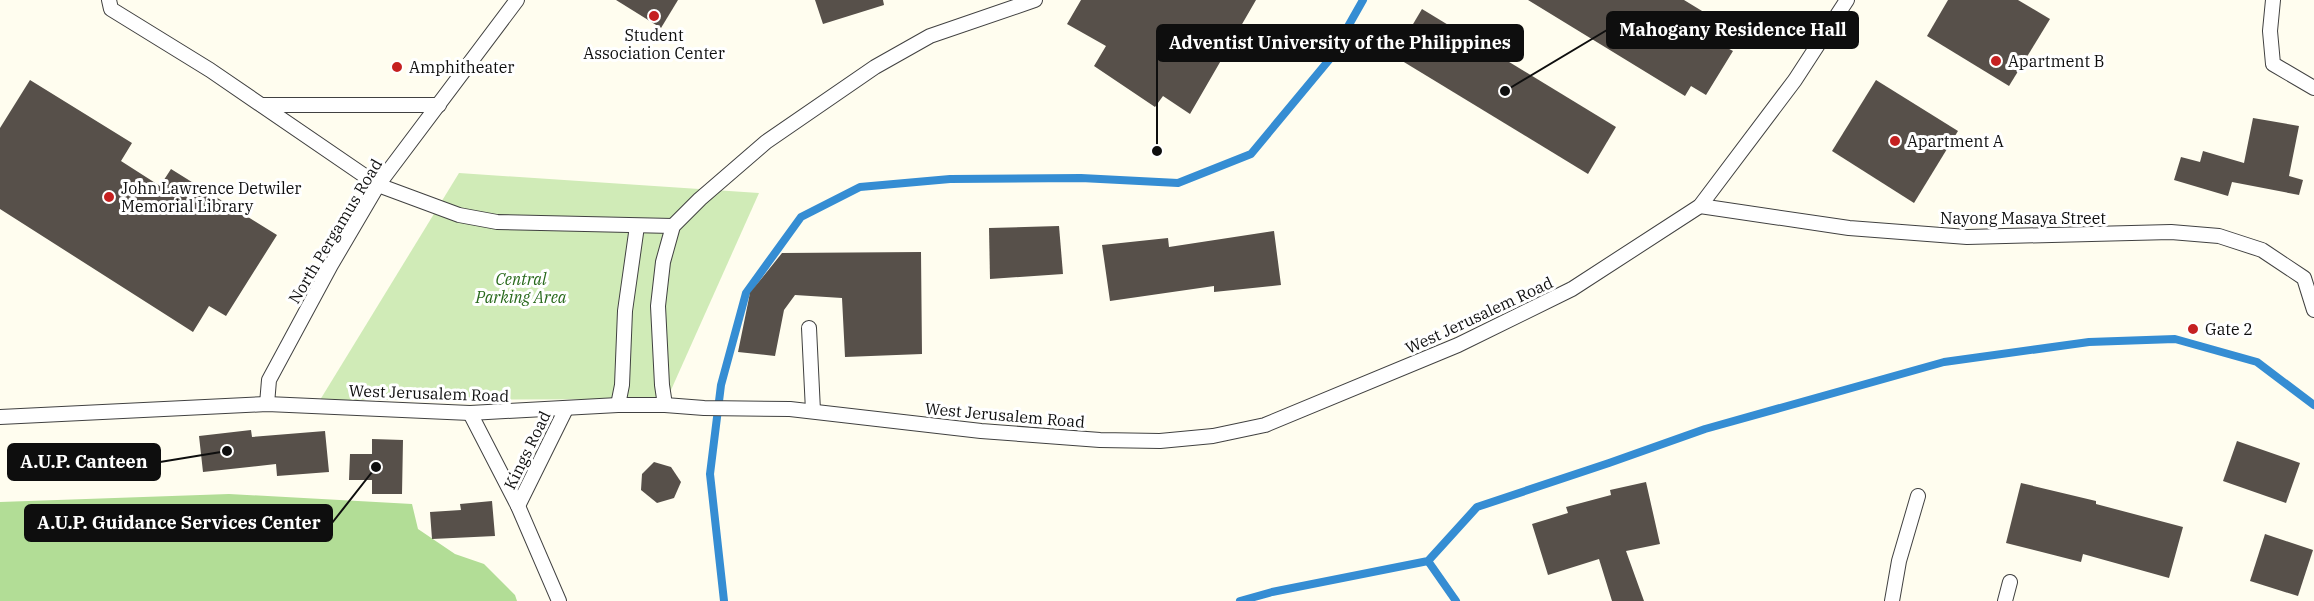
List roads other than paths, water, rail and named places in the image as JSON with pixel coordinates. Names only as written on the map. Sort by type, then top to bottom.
[{"type":"lane","points":[[109,0],[111,9],[210,69],[378,185],[459,214],[497,222],[673,226]]},
{"type":"lane","name":"North Pergamus Road","points":[[267,404],[269,380],[331,265],[378,185],[517,0]]},
{"type":"lane","points":[[665,405],[658,306],[663,262],[673,226],[700,199],[766,142],[875,67],[930,36],[1035,0]]},
{"type":"lane","name":"West Jerusalem Road","points":[[0,417],[267,404],[470,413],[618,405],[665,405],[790,409],[981,431],[1100,440],[1160,441],[1213,436],[1265,425],[1458,345],[1561,294],[1700,206],[1795,80],[1847,0]]},
{"type":"lane","points":[[2273,0],[2270,31],[2273,64],[2314,88]]},
{"type":"lane","points":[[262,105],[439,105]]},
{"type":"lane","name":"Nayong Masaya Street","points":[[1700,206],[1849,228],[1968,237],[2171,232],[2219,236],[2262,250],[2304,278],[2314,310]]},
{"type":"lane","points":[[618,405],[622,385],[625,311],[637,226]]},
{"type":"lane","points":[[809,328],[813,411]]},
{"type":"lane","name":"Kings Road","points":[[519,506],[566,409]]},
{"type":"lane","name":"Kings Road","points":[[470,413],[519,506],[559,601]]},
{"type":"lane","points":[[1892,601],[1899,561],[1918,496]]},
{"type":"lane","points":[[2005,601],[2010,582]]},
{"type":"waterway","points":[[724,601],[710,474],[721,385],[746,293],[801,217],[860,187],[950,179],[1081,178],[1178,183],[1251,154],[1329,60],[1363,0]]},
{"type":"waterway","points":[[1240,601],[1272,592],[1428,561],[1477,507],[1705,429],[1944,362],[2089,342],[2175,339],[2257,362],[2314,405]]},
{"type":"waterway","points":[[1428,561],[1456,601]]},
{"type":"place","name":"Student Association Center","points":[[654,16]]},
{"type":"place","name":"Apartment B","points":[[1996,61]]},
{"type":"place","name":"Amphitheater","points":[[397,67]]},
{"type":"place","name":"Mahogany Residence Hall","points":[[1505,91]]},
{"type":"place","name":"Apartment A","points":[[1895,141]]},
{"type":"place","name":"Adventist University of the Philippines","points":[[1157,151]]},
{"type":"place","name":"John Lawrence Detwiler Memorial Library","points":[[109,197]]},
{"type":"place","name":"Gate 2","points":[[2193,329]]},
{"type":"place","name":"A.U.P. Canteen","points":[[227,451]]},
{"type":"place","name":"A.U.P. Guidance Services Center","points":[[376,467]]},
{"type":"park label","name":"Central Parking Area","points":[[521,288]]}]
